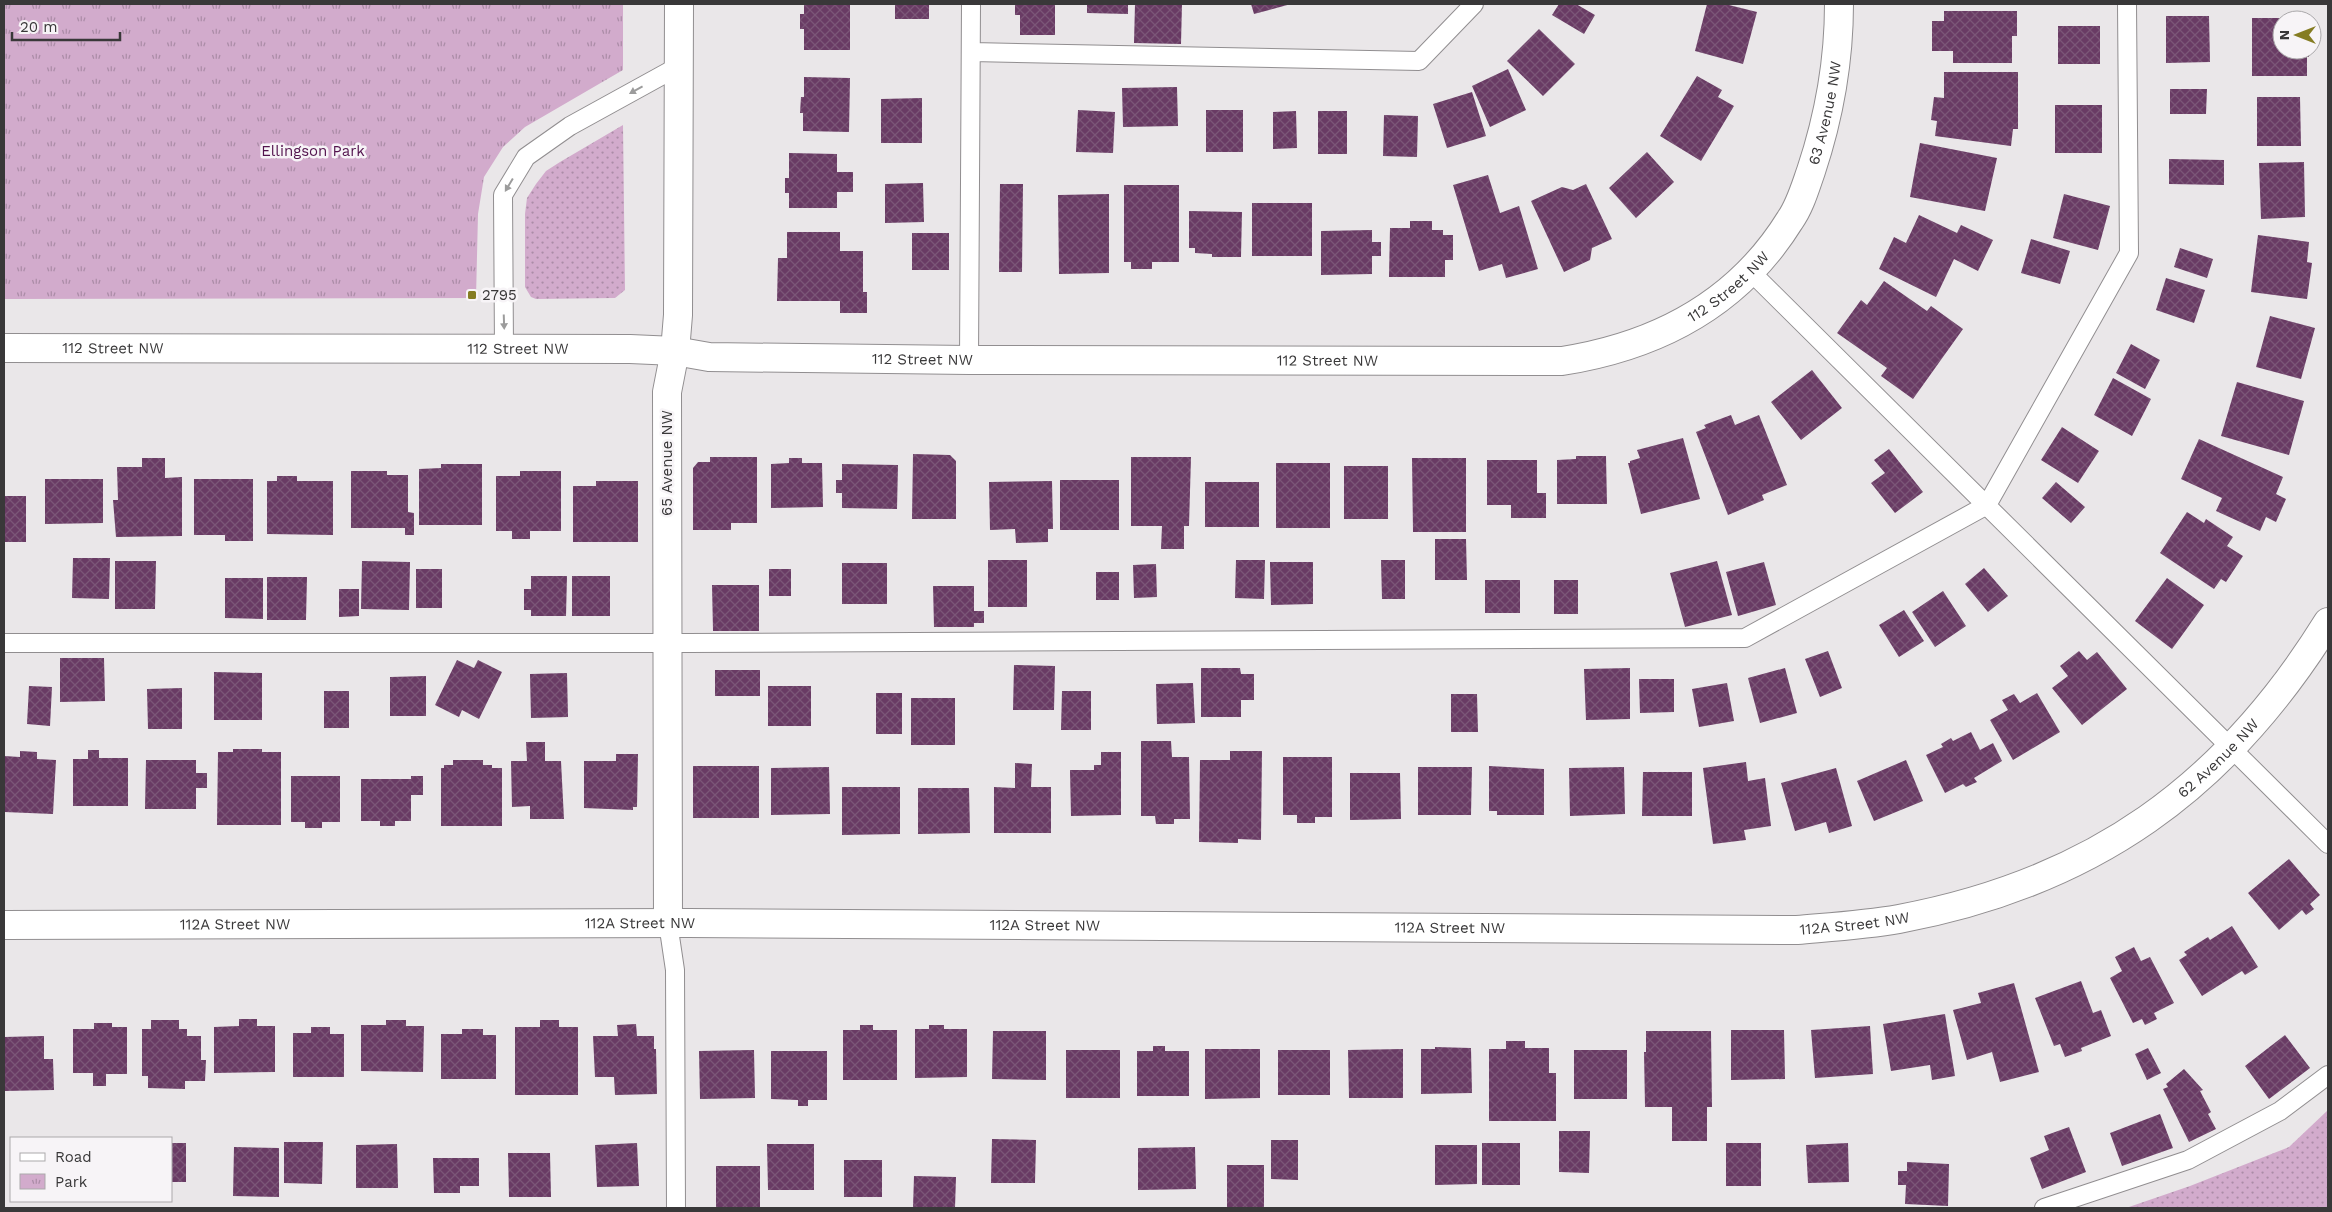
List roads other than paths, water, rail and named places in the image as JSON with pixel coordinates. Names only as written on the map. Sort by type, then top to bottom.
[{"type":"street","name":"65 Avenue NW","points":[[668,923],[667,392],[675,351],[678,305],[679,4]]},
{"type":"street","name":"63 Avenue NW","points":[[1792,219],[1806,186],[1827,118],[1838,46],[1839,4]]},
{"type":"street","name":"112 Street NW","points":[[4,348],[675,351],[709,357],[970,360],[1562,361],[1632,346],[1664,332],[1710,305],[1750,271],[1792,219]]},
{"type":"street","name":"62 Avenue NW","points":[[2076,862],[2119,839],[2158,812],[2196,782],[2231,750],[2269,708],[2303,663],[2328,622]]},
{"type":"street","name":"112A Street NW","points":[[4,925],[668,923],[1798,930],[1898,919],[1947,909],[1992,896],[2076,862]]},
{"type":"lane","points":[[970,360],[971,4]]},
{"type":"lane","points":[[972,52],[1419,61],[1474,4]]},
{"type":"lane","points":[[4,643],[667,643],[1745,638],[1987,505],[2129,254],[2127,4]]},
{"type":"lane","points":[[504,349],[503,195],[526,157],[570,126],[679,66]]},
{"type":"lane","points":[[1750,271],[2231,750],[2328,844]]},
{"type":"lane","points":[[668,923],[675,970],[676,1208]]},
{"type":"lane","points":[[2044,1208],[2188,1160],[2280,1111],[2328,1075]]},
{"type":"place","name":"2795","points":[[472,295]]},
{"type":"park label","name":"Ellingson Park","points":[[313,151]]}]
